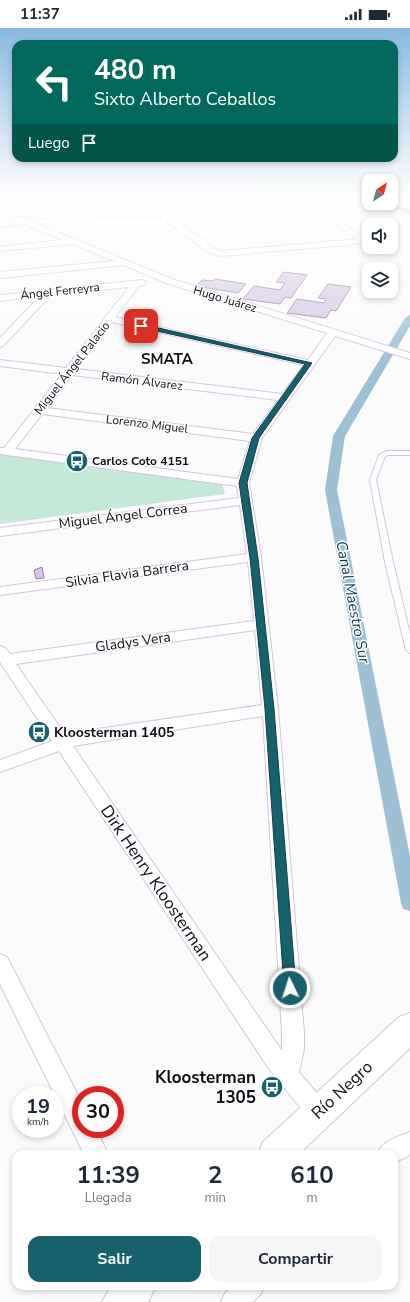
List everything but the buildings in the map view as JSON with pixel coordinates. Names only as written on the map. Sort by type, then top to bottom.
[{"type":"street","name":"Hugo Juárez","points":[[92,249],[169,281],[408,355]]},
{"type":"street","points":[[210,249],[226,254],[276,249]]},
{"type":"street","points":[[0,275],[126,263]]},
{"type":"street","name":"Ángel Ferreyra","points":[[0,298],[169,281]]},
{"type":"street","name":"Miguel Ángel Palacio","points":[[4,452],[39,410],[136,284]]},
{"type":"street","points":[[0,344],[48,293]]},
{"type":"street","points":[[110,319],[309,363]]},
{"type":"street","points":[[288,1074],[293,1049],[293,1033],[270,709],[254,558],[243,483],[256,438],[333,332]]},
{"type":"street","name":"Ramón Álvarez","points":[[0,363],[285,398]]},
{"type":"street","name":"Lorenzo Miguel","points":[[39,410],[256,438]]},
{"type":"street","points":[[4,452],[243,483]]},
{"type":"street","name":"Miguel Ángel Correa","points":[[0,532],[245,501]]},
{"type":"street","name":"Silvia Flavia Barrera","points":[[0,591],[254,558]]},
{"type":"street","name":"Gladys Vera","points":[[3,656],[261,625]]},
{"type":"street","name":"Dirk Henry Kloosterman","points":[[3,656],[275,1059],[318,1112]]},
{"type":"street","points":[[0,766],[61,742],[77,738],[270,709]]},
{"type":"street","points":[[0,962],[72,1106]]},
{"type":"street","name":"Río Negro","points":[[279,1150],[409,1028]]},
{"type":"street","points":[[88,1138],[94,1150]]},
{"type":"street","points":[[121,1302],[134,1290]]},
{"type":"street","points":[[234,1302],[247,1290]]},
{"type":"lane","points":[[410,454],[387,453],[382,455],[373,480],[389,562],[410,650]]},
{"type":"green space","points":[[0,453],[222,483],[225,494],[0,524]]},
{"type":"waterway","name":"Canal Maestro Sur","points":[[410,318],[339,436],[331,490],[410,903]]},
{"type":"place","name":"Carlos Coto 4151","points":[[77,461]]},
{"type":"place","name":"Kloosterman 1405","points":[[39,732]]},
{"type":"place","name":"Kloosterman 1305","points":[[272,1087]]},
{"type":"district","name":"SMATA","points":[[167,359]]},
{"type":"route","points":[[141,326],[309,363],[256,438],[244,473],[243,483],[254,558],[270,709],[290,988]]}]
